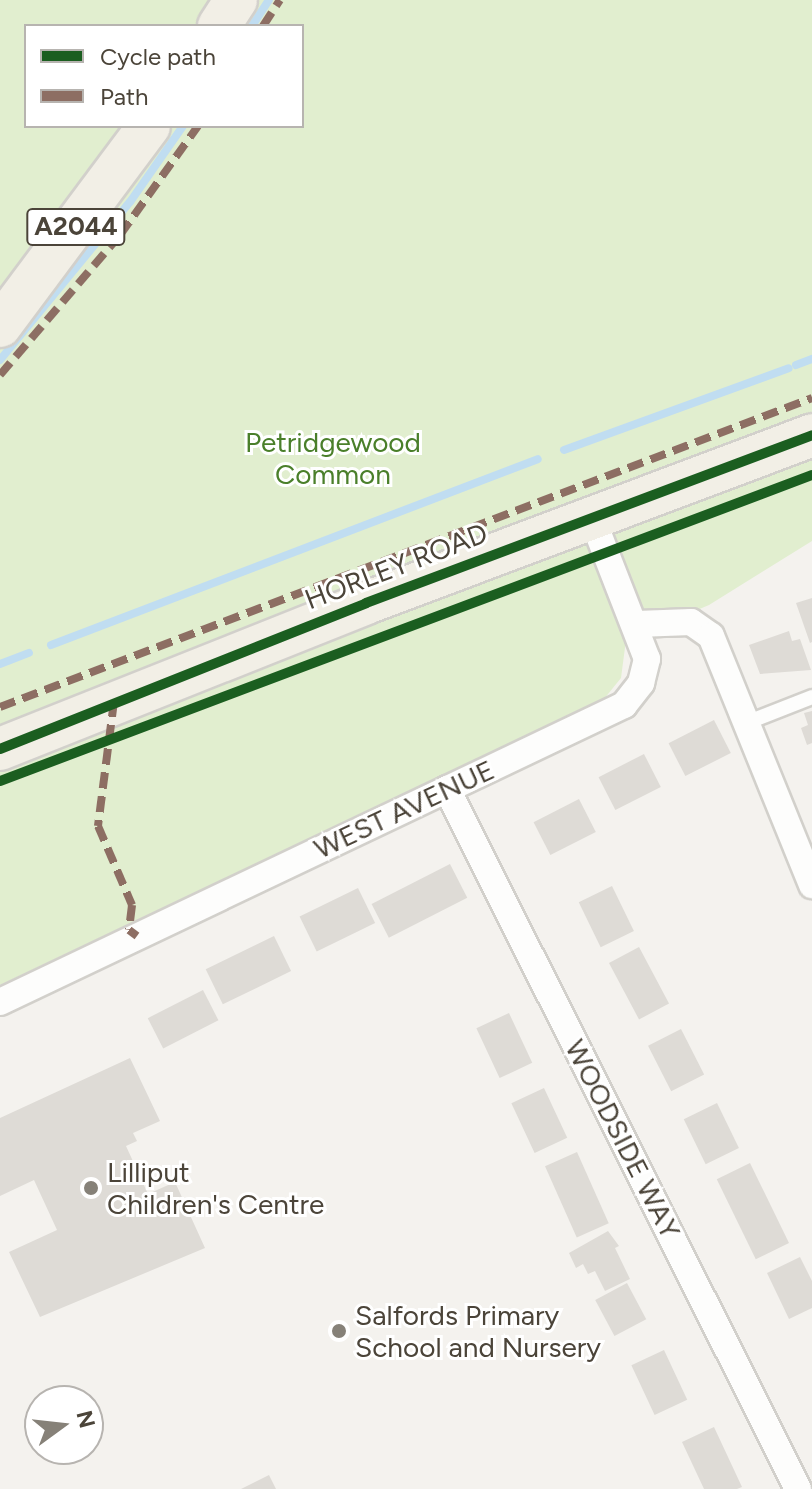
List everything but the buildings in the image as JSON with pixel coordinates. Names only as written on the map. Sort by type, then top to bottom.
[{"type":"main road","points":[[220,24],[236,0]]},
{"type":"main road","name":"A2044","points":[[0,326],[148,128]]},
{"type":"main road","name":"HORLEY ROAD","points":[[0,749],[812,435]]},
{"type":"street","name":"WEST AVENUE","points":[[0,1002],[624,705],[641,683],[647,659],[637,624],[592,518]]},
{"type":"street","points":[[637,624],[691,622],[711,636],[812,885]]},
{"type":"street","name":"WOODSIDE WAY","points":[[447,789],[798,1489]]},
{"type":"lane","points":[[746,723],[812,697]]},
{"type":"green space","name":"Petridgewood Common","points":[[0,0],[812,0],[812,541],[709,605],[626,640],[621,678],[604,699],[0,985]]},
{"type":"waterway","points":[[253,24],[269,0]]},
{"type":"waterway","points":[[0,360],[130,202],[182,128]]},
{"type":"waterway","points":[[796,365],[812,359]]},
{"type":"waterway","points":[[564,450],[789,368]]},
{"type":"waterway","points":[[51,645],[538,459]]},
{"type":"waterway","points":[[0,664],[29,653]]},
{"type":"marked path","points":[[264,24],[280,0]]},
{"type":"marked path","points":[[0,375],[120,235],[197,128]]},
{"type":"marked path","points":[[0,707],[812,398]]},
{"type":"marked path","points":[[114,701],[98,826],[132,905],[129,930],[137,936]]},
{"type":"cycle path","points":[[0,749],[366,603],[812,435]]},
{"type":"cycle path","points":[[0,781],[812,475]]},
{"type":"place","name":"Lilliput Children's Centre","points":[[91,1188]]},
{"type":"place","name":"Salfords Primary School and Nursery","points":[[339,1331]]}]
